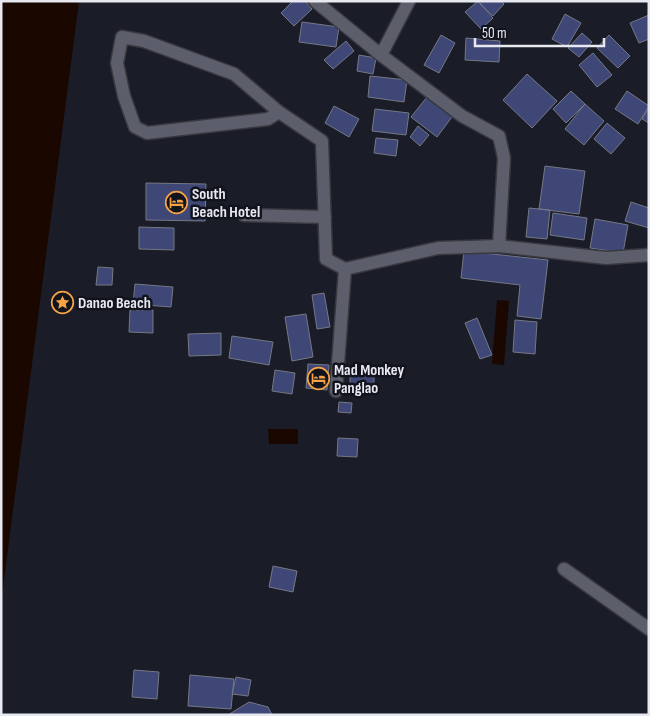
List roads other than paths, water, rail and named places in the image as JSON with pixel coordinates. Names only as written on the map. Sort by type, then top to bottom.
[{"type":"street","points":[[315,1],[381,56],[462,116],[498,136],[504,158],[499,246]]},
{"type":"street","points":[[381,56],[410,1]]},
{"type":"street","points":[[279,112],[268,119],[147,133],[135,126],[124,96],[117,63],[122,37],[144,40],[234,74],[279,112],[322,141],[326,259],[345,269],[438,248],[499,246],[606,258],[649,255]]},
{"type":"street","points":[[244,215],[325,217]]},
{"type":"street","points":[[336,391],[345,269]]},
{"type":"street","points":[[564,569],[649,629]]},
{"type":"place","name":"South Beach Hotel","points":[[176,202]]},
{"type":"place","name":"Danao Beach","points":[[62,302]]},
{"type":"place","name":"Mad Monkey Panglao","points":[[318,378]]}]
